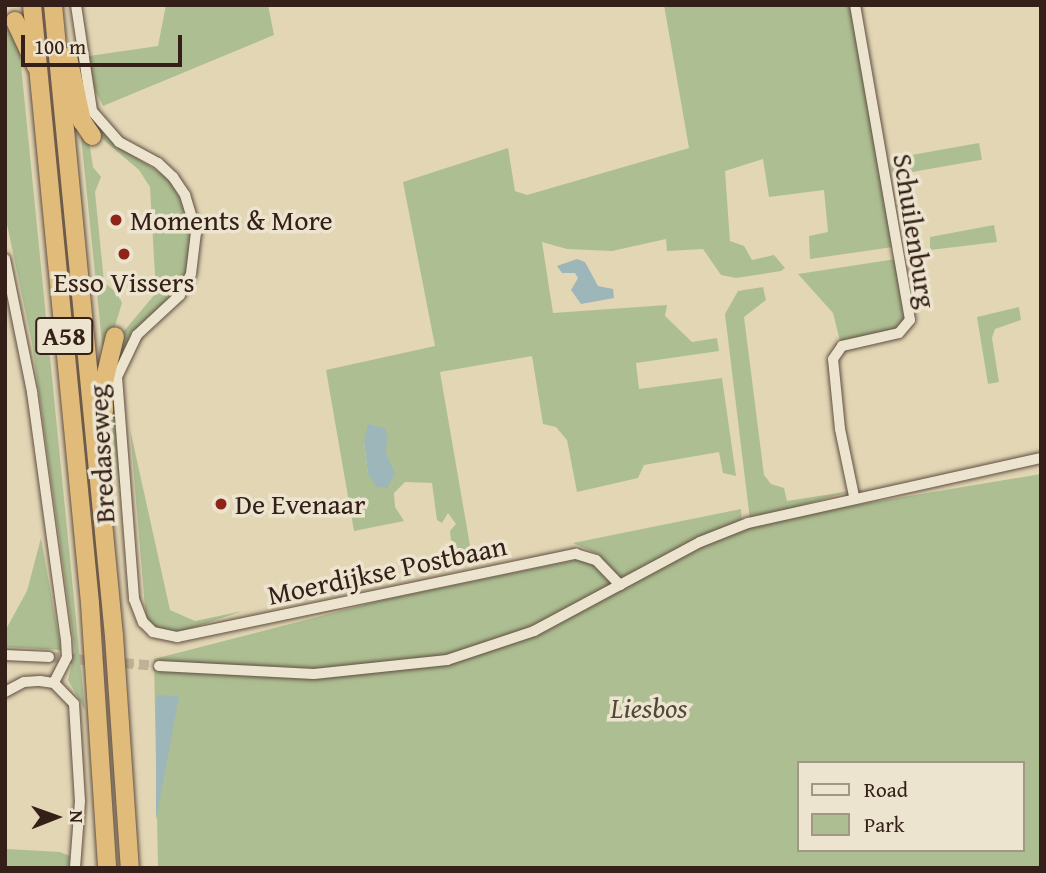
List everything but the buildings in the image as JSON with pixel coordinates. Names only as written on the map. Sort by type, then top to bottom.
[{"type":"highway","name":"A58","points":[[32,5],[90,603],[107,868]]},
{"type":"highway","name":"A58","points":[[55,5],[82,121],[92,136]]},
{"type":"highway","name":"A58","points":[[55,5],[103,509],[130,868]]},
{"type":"highway","name":"A58","points":[[15,21],[38,69]]},
{"type":"highway","name":"A58","points":[[103,509],[106,455],[103,386],[115,336]]},
{"type":"street","name":"Bredaseweg","points":[[76,5],[92,111],[120,142],[158,163],[173,177],[185,195],[197,232],[191,274],[180,295],[137,335],[117,377],[134,599],[143,622],[153,632]]},
{"type":"street","name":"Schuilenburg","points":[[854,496],[838,416],[833,359],[842,346],[899,333],[909,320],[855,5]]},
{"type":"street","points":[[5,259],[33,392],[67,657],[54,683]]},
{"type":"street","points":[[159,666],[314,674],[422,665],[534,632],[620,585],[748,523],[854,496],[1041,458]]},
{"type":"street","name":"Moerdijkse Postbaan","points":[[153,632],[177,637],[576,554],[596,560],[620,585]]},
{"type":"street","points":[[5,655],[49,657]]},
{"type":"street","points":[[5,692],[24,682],[54,683],[74,704],[80,801],[75,868]]},
{"type":"green space","points":[[166,5],[268,5],[274,35],[103,106],[92,84],[89,56],[158,46]]},
{"type":"green space","points":[[664,5],[853,5],[893,247],[810,259],[809,236],[828,232],[824,190],[769,197],[763,159],[725,171],[730,241],[744,246],[752,260],[774,255],[785,268],[781,271],[736,278],[721,275],[703,249],[667,251],[666,239],[612,251],[567,249],[542,242],[553,313],[667,305],[665,316],[692,342],[717,338],[719,351],[636,363],[639,389],[722,378],[736,476],[723,473],[719,452],[644,465],[638,478],[577,492],[567,440],[556,427],[543,424],[532,356],[440,372],[473,563],[443,569],[452,550],[450,531],[456,524],[448,513],[442,523],[437,520],[432,483],[405,482],[394,493],[395,507],[404,521],[354,531],[326,370],[435,346],[403,182],[508,148],[515,191],[527,195],[689,148]],"holes":[[[384,428],[386,453],[368,474],[364,442]]]},
{"type":"green space","points":[[5,23],[19,45],[85,710],[68,680],[75,651],[32,343],[5,215]]},
{"type":"green space","points":[[88,110],[116,145],[170,179],[193,225],[193,256],[182,287],[126,344],[115,371],[122,505],[108,395],[119,337],[156,293],[150,187],[139,170],[99,136]]},
{"type":"green space","points":[[80,126],[90,147],[93,167],[101,177],[95,192],[104,282],[118,294],[122,303],[104,362]]},
{"type":"green space","points":[[979,143],[982,160],[893,175],[890,159]]},
{"type":"green space","points":[[994,225],[997,242],[930,250],[930,237]]},
{"type":"green space","points":[[896,259],[905,315],[901,329],[840,341],[833,313],[798,274]]},
{"type":"green space","points":[[763,287],[766,300],[744,317],[764,475],[771,484],[784,488],[787,501],[851,491],[750,520],[725,314],[738,291]]},
{"type":"green space","points":[[1019,307],[1021,320],[995,329],[992,338],[999,382],[988,384],[977,317]]},
{"type":"green space","points":[[130,429],[170,610],[195,621],[243,611],[177,633],[154,628],[146,619]]},
{"type":"green space","name":"Liesbos","points":[[1041,474],[1041,868],[158,868],[154,659],[387,599],[600,555],[573,543],[741,509],[742,524]]},
{"type":"green space","points":[[41,538],[61,650],[5,647],[5,631],[27,591]]},
{"type":"green space","points":[[7,849],[60,852],[70,856],[69,868],[6,868]]},
{"type":"water","points":[[577,259],[585,262],[598,286],[613,289],[614,298],[581,304],[571,290],[578,278],[575,273],[562,273],[557,266]]},
{"type":"water","points":[[368,424],[385,428],[386,453],[395,474],[387,488],[377,487],[368,474],[364,442]]},
{"type":"water","points":[[157,695],[179,696],[156,820],[156,701]]},
{"type":"tunnel","points":[[49,657],[159,666]]},
{"type":"place","name":"Moments & More","points":[[116,220]]},
{"type":"place","name":"Esso Vissers","points":[[124,254]]},
{"type":"place","name":"De Evenaar","points":[[221,504]]}]
